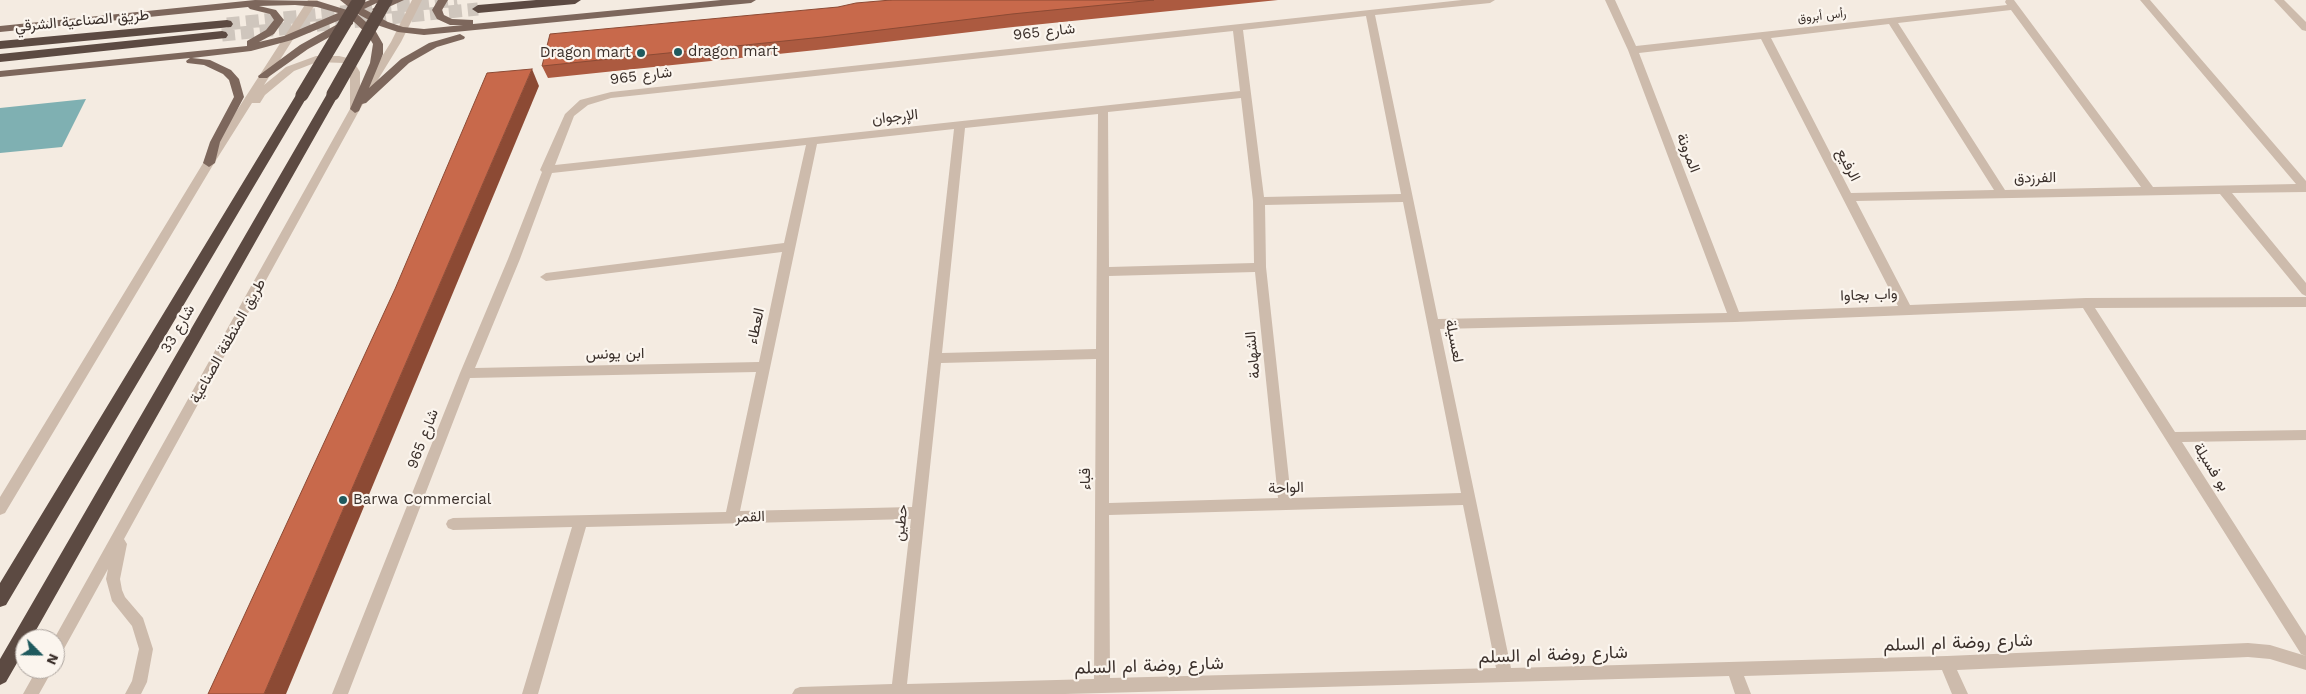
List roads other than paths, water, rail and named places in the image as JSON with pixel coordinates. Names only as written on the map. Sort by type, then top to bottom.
[{"type":"highway","name":"شارع 33","points":[[0,676],[386,0]]},
{"type":"highway","points":[[478,9],[575,0]]},
{"type":"highway","name":"شارع 33","points":[[0,599],[302,96],[357,11]]},
{"type":"highway","name":"طريق الصناعية الشرقي","points":[[0,45],[225,29],[0,58]]},
{"type":"main road","points":[[345,0],[357,11],[376,38],[378,54],[355,109]]},
{"type":"main road","points":[[263,76],[304,46],[357,11],[378,0]]},
{"type":"main road","points":[[0,74],[247,49],[288,38],[357,11],[398,0]]},
{"type":"main road","points":[[444,0],[438,6],[437,13],[444,20],[456,23],[543,17],[599,16]]},
{"type":"main road","points":[[241,2],[312,2],[357,11],[402,30],[442,32],[751,0]]},
{"type":"main road","points":[[0,69],[232,47],[256,41],[276,26],[279,20],[272,12],[241,2]]},
{"type":"main road","name":"طريق الصناعية الشرقي","points":[[0,29],[218,7],[241,2]]},
{"type":"main road","points":[[355,109],[396,67],[416,53],[433,45],[461,36],[599,16]]},
{"type":"main road","points":[[152,60],[206,62],[220,67],[234,79],[240,97],[215,142],[209,163]]},
{"type":"street","points":[[402,30],[417,0]]},
{"type":"street","name":"شارع 965","points":[[340,694],[466,373],[514,259],[546,170],[570,114],[584,102],[602,96],[1490,0]]},
{"type":"street","name":"المرونة","points":[[1610,0],[1633,50],[1736,317]]},
{"type":"street","points":[[2145,0],[2306,188]]},
{"type":"street","points":[[2279,0],[2306,28]]},
{"type":"street","points":[[0,509],[209,163],[312,2]]},
{"type":"street","points":[[2012,4],[2151,192]]},
{"type":"street","name":"رأس أبروق","points":[[1633,50],[1892,21],[2012,4]]},
{"type":"street","name":"لعسيلة","points":[[1370,14],[1505,675]]},
{"type":"street","points":[[1892,21],[2002,194]]},
{"type":"street","name":"الشهامة","points":[[1238,28],[1259,202],[1260,267],[1285,504]]},
{"type":"street","name":"طريق المنطقة الصناعية","points":[[65,633],[355,109],[379,72],[402,30]]},
{"type":"street","name":"الرفيع","points":[[1764,34],[1906,310]]},
{"type":"street","points":[[185,204],[210,177],[261,93],[290,69],[316,59],[348,61],[355,72],[355,109]]},
{"type":"street","name":"الإرجوان","points":[[546,170],[1246,94]]},
{"type":"street","name":"قباء","points":[[1102,686],[1103,109]]},
{"type":"street","name":"حطين","points":[[899,691],[960,125]]},
{"type":"street","name":"العطاء","points":[[732,517],[812,141]]},
{"type":"street","name":"الفرزدق","points":[[1848,197],[2306,188]]},
{"type":"street","points":[[2223,190],[2306,291]]},
{"type":"street","points":[[1259,202],[1408,198]]},
{"type":"street","points":[[546,276],[790,247]]},
{"type":"street","points":[[1103,272],[1260,267]]},
{"type":"street","name":"واب بجاوا","points":[[1433,324],[1736,317],[2086,303],[2306,302]]},
{"type":"street","name":"بو فسيلة","points":[[2086,303],[2173,437],[2306,649]]},
{"type":"street","points":[[934,358],[1102,354]]},
{"type":"street","name":"ابن يونس","points":[[466,373],[764,367]]},
{"type":"street","points":[[2173,437],[2306,435]]},
{"type":"street","name":"الواحة","points":[[1103,509],[1469,499]]},
{"type":"street","name":"القمر","points":[[454,524],[918,513]]},
{"type":"street","points":[[530,694],[581,521]]},
{"type":"street","points":[[123,531],[113,579],[119,601],[138,623],[146,649],[136,688]]},
{"type":"street","name":"شارع روضة ام السلم","points":[[800,694],[1102,686],[1248,688],[1505,675],[1947,663],[2253,650],[2282,654],[2306,663]]},
{"type":"street","points":[[1947,663],[1960,694]]},
{"type":"street","points":[[1734,669],[1743,694]]},
{"type":"street","points":[[31,694],[39,679]]},
{"type":"water","points":[[86,99],[62,147],[0,153],[0,108]]},
{"type":"tunnel","points":[[227,24],[457,0]]},
{"type":"tunnel","points":[[222,35],[478,9]]},
{"type":"place","name":"dragon mart","points":[[678,52]]},
{"type":"place","name":"Dragon mart","points":[[641,53]]},
{"type":"place","name":"Barwa Commercial","points":[[343,500]]}]
